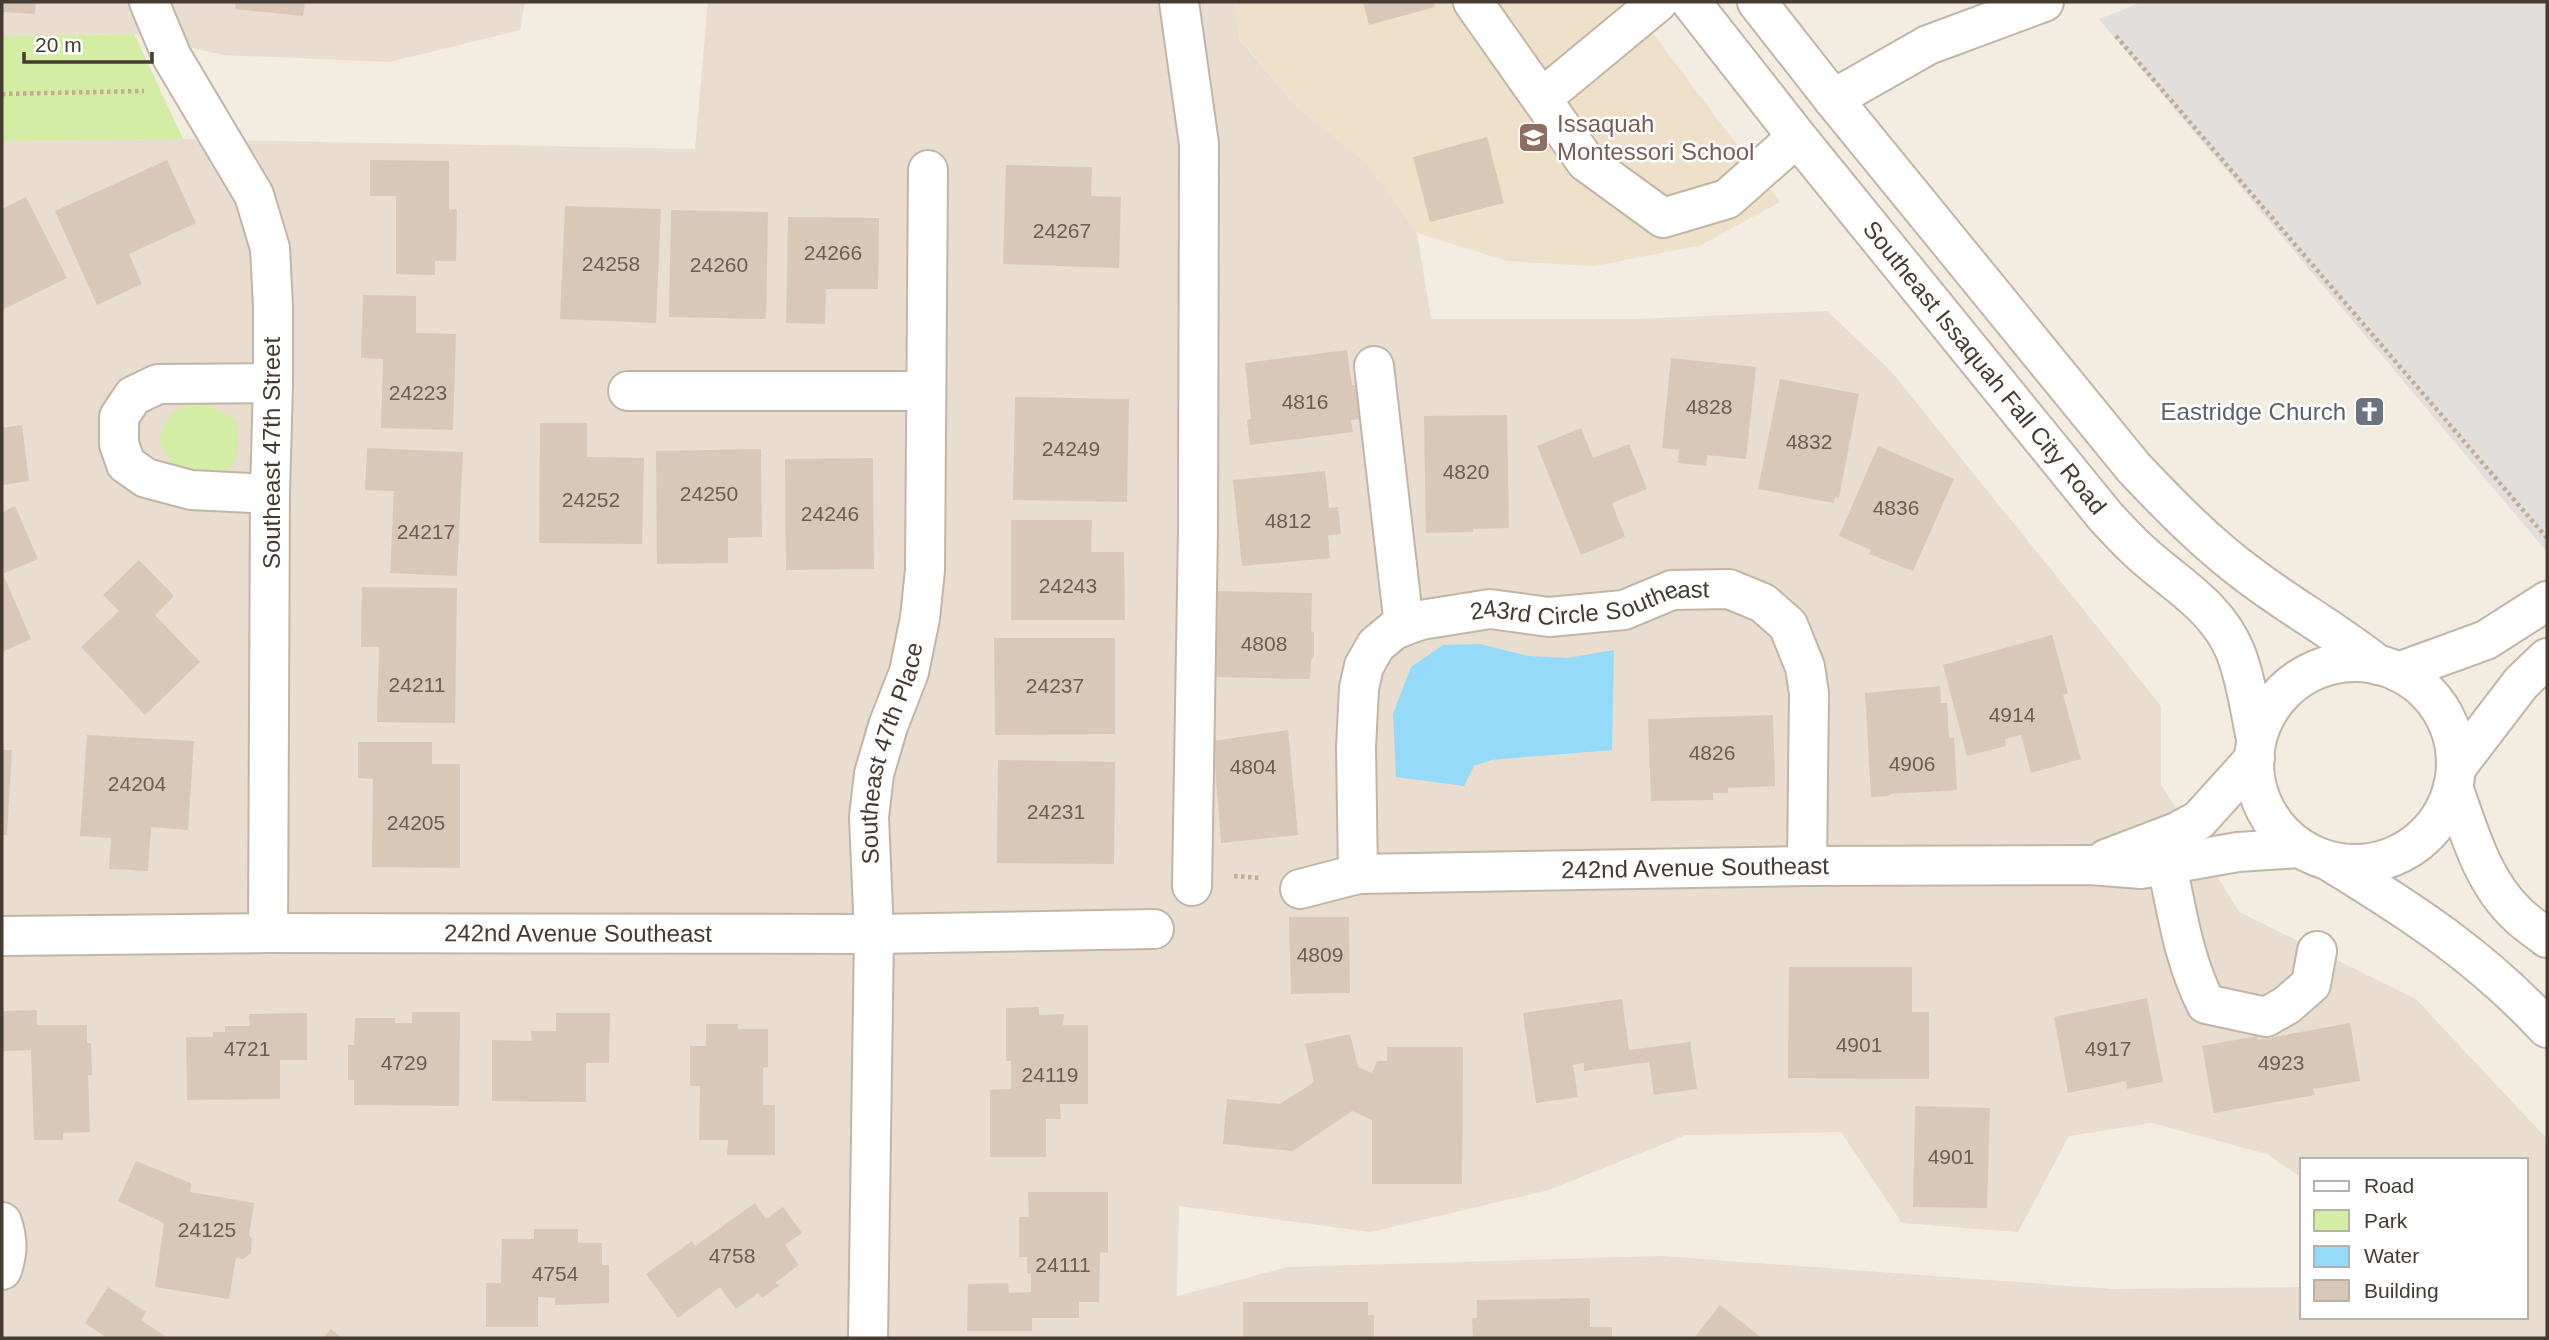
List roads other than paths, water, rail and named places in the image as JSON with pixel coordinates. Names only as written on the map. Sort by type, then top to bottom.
[{"type":"street","name":"Southeast 47th Street","points":[[149,2],[172,57],[254,195],[270,248],[273,383],[268,933]]},
{"type":"street","points":[[1179,2],[1199,144],[1198,530],[1192,886]]},
{"type":"street","points":[[1473,2],[1587,162],[1663,218],[1727,199],[1797,137]]},
{"type":"street","points":[[1542,98],[1658,2]]},
{"type":"street","name":"Southeast Issaquah Fall City Road","points":[[1691,2],[1797,137],[2105,516],[2139,551],[2213,615],[2235,651],[2256,749]]},
{"type":"street","points":[[1757,2],[2134,468],[2163,498],[2249,576],[2388,668],[2416,682],[2436,703],[2450,729],[2454,778],[2479,858],[2496,889],[2516,914],[2547,938]]},
{"type":"street","points":[[1833,99],[1928,45],[2044,2]]},
{"type":"street","name":"Southeast 47th Place","points":[[868,1338],[874,934],[869,817],[874,774],[888,726],[909,672],[920,618],[925,569],[928,170]]},
{"type":"street","points":[[1374,366],[1404,625]]},
{"type":"street","points":[[270,494],[191,490],[146,478],[126,464],[119,444],[119,417],[133,396],[158,384],[273,383]]},
{"type":"street","points":[[628,391],[926,391]]},
{"type":"street","name":"243rd Circle Southeast","points":[[1358,874],[1356,748],[1359,688],[1364,666],[1376,645],[1394,630],[1421,620],[1490,608],[1549,617],[1624,610],[1672,590],[1729,589],[1763,603],[1788,625],[1805,667],[1809,694],[1807,866]]},
{"type":"street","points":[[2539,620],[2477,644],[2388,668],[2357,662],[2330,665],[2305,675],[2283,692],[2266,714],[2253,771],[2260,801],[2276,828],[2438,930],[2491,973],[2547,1028]]},
{"type":"street","points":[[2315,855],[2363,865],[2396,856],[2424,838],[2442,814],[2454,778],[2521,683],[2547,658]]},
{"type":"street","name":"242nd Avenue Southeast","points":[[2091,865],[2176,832],[2199,820],[2256,749]]},
{"type":"street","name":"242nd Avenue Southeast","points":[[1300,889],[1358,874],[1807,866],[2091,865],[2141,869],[2238,852],[2315,855]]},
{"type":"street","points":[[2167,866],[2180,939],[2192,976],[2206,1003],[2266,1017],[2311,984],[2317,951]]},
{"type":"street","name":"242nd Avenue Southeast","points":[[2,936],[268,933],[874,934],[1154,929]]},
{"type":"street","points":[[2,1222],[7,1237],[7,1256],[2,1270]]},
{"type":"water","points":[[1480,644],[1528,656],[1568,658],[1614,650],[1612,750],[1491,760],[1474,766],[1464,786],[1396,777],[1393,714],[1411,667],[1443,645]]},
{"type":"place","name":"Issaquah Montessori School","points":[[1534,138]]},
{"type":"place","name":"Eastridge Church","points":[[2369,412]]}]
